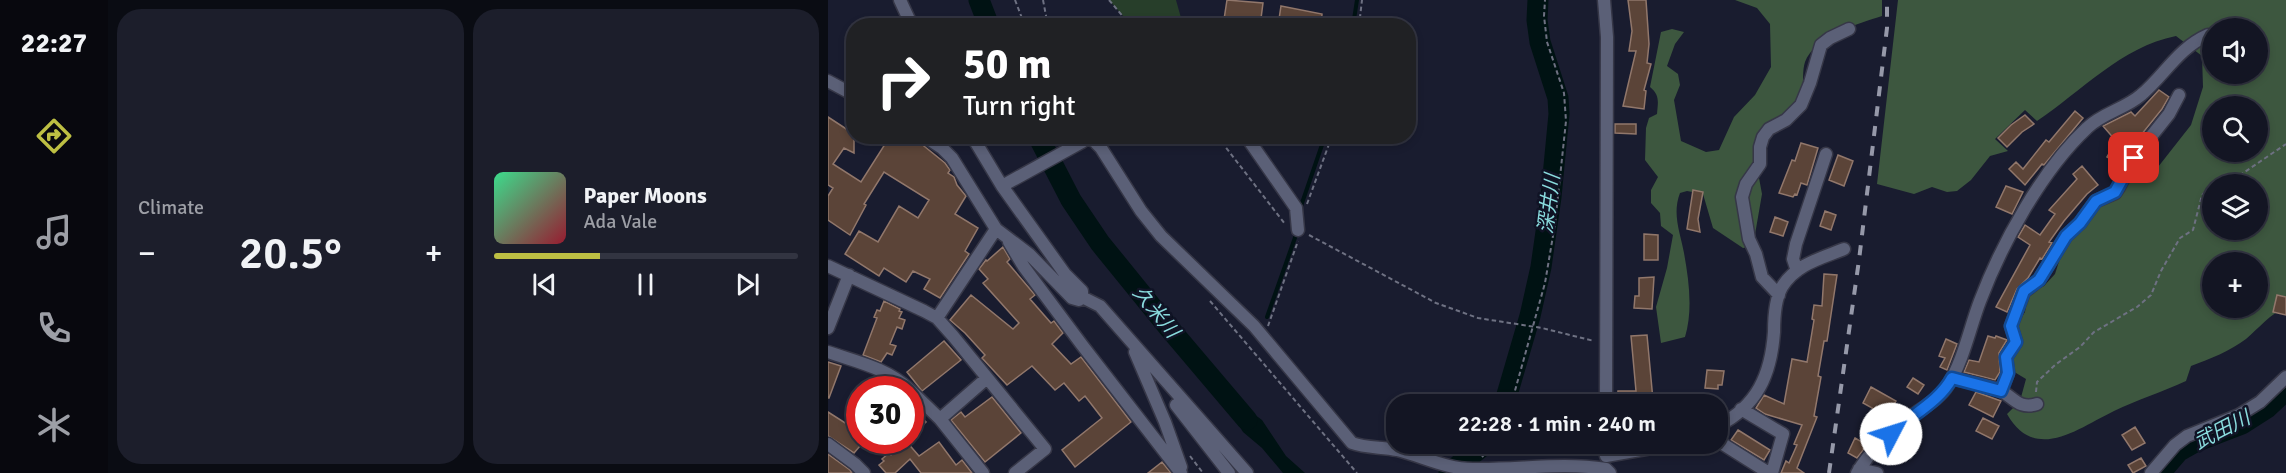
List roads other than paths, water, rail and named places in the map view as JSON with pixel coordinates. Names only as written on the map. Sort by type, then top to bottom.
[{"type":"street","points":[[900,0],[908,18]]},
{"type":"street","points":[[1604,0],[1607,37],[1606,394]]},
{"type":"street","points":[[1779,295],[1762,277],[1749,239],[1742,197],[1746,184],[1760,164],[1760,147],[1763,137],[1770,129],[1786,120],[1801,105],[1821,45],[1850,29]]},
{"type":"street","points":[[1858,471],[1877,446],[1946,388],[2000,255],[2035,191],[2087,127],[2108,113],[2133,102],[2176,57],[2202,38]]},
{"type":"street","points":[[828,81],[846,91]]},
{"type":"street","points":[[2001,391],[2008,373],[2006,357],[2016,342],[2011,326],[2018,312],[2022,295],[2039,280],[2066,236],[2080,223],[2096,201],[2115,192],[2119,187],[2134,158],[2169,114],[2179,95]]},
{"type":"street","points":[[936,144],[952,158],[996,228],[1029,254],[1072,298],[1079,300],[1082,297]]},
{"type":"street","points":[[978,144],[1008,183],[1065,274],[1082,291],[1082,297]]},
{"type":"street","points":[[1008,183],[1078,144]]},
{"type":"street","points":[[1097,144],[1135,203],[1161,236],[1225,296],[1264,337],[1352,443],[1358,446],[1391,449],[1472,470],[1607,463],[1639,454]]},
{"type":"street","points":[[1252,144],[1296,208],[1298,230]]},
{"type":"street","points":[[1797,271],[1793,259],[1796,244],[1826,154]]},
{"type":"street","points":[[937,318],[996,228]]},
{"type":"street","points":[[1006,238],[1024,267],[1082,345],[1183,473]]},
{"type":"street","points":[[1728,421],[1763,385],[1772,356],[1776,306],[1781,288],[1805,264],[1845,249]]},
{"type":"street","points":[[828,266],[937,318],[1045,449],[1016,473]]},
{"type":"street","points":[[828,328],[849,275]]},
{"type":"street","points":[[1082,297],[1100,306],[1247,473]]},
{"type":"street","points":[[1100,306],[1229,473]]},
{"type":"street","points":[[1135,351],[1165,422],[1183,473]]},
{"type":"street","points":[[828,352],[894,376]]},
{"type":"street","points":[[2151,473],[2175,445],[2187,435],[2239,415],[2260,402],[2286,377]]},
{"type":"street","points":[[940,419],[987,378]]},
{"type":"street","points":[[1952,378],[2001,391],[2020,404],[2030,407],[2037,404]]},
{"type":"street","points":[[924,404],[940,419],[983,473]]},
{"type":"street","points":[[1728,447],[1770,473],[1783,434],[1741,410]]},
{"type":"street","points":[[828,444],[864,473]]},
{"type":"street","points":[[1858,471],[1877,473]]},
{"type":"waterway","name":"久米川","points":[[979,0],[986,18]]},
{"type":"waterway","points":[[1354,18],[1357,0]]},
{"type":"waterway","name":"深井川","points":[[1507,394],[1530,316],[1541,267],[1559,114],[1558,98],[1540,42],[1537,20],[1538,0]]},
{"type":"waterway","name":"久米川","points":[[1042,144],[1071,200],[1100,243],[1247,420]]},
{"type":"waterway","points":[[1300,209],[1322,144]]},
{"type":"waterway","points":[[1267,317],[1297,232]]},
{"type":"waterway","name":"武田川","points":[[2160,473],[2179,451],[2195,442],[2242,424],[2267,408],[2286,390]]},
{"type":"waterway","name":"深井川","points":[[1449,473],[1473,454]]},
{"type":"railway","points":[[1829,473],[1859,260],[1887,28],[1887,0]]}]
